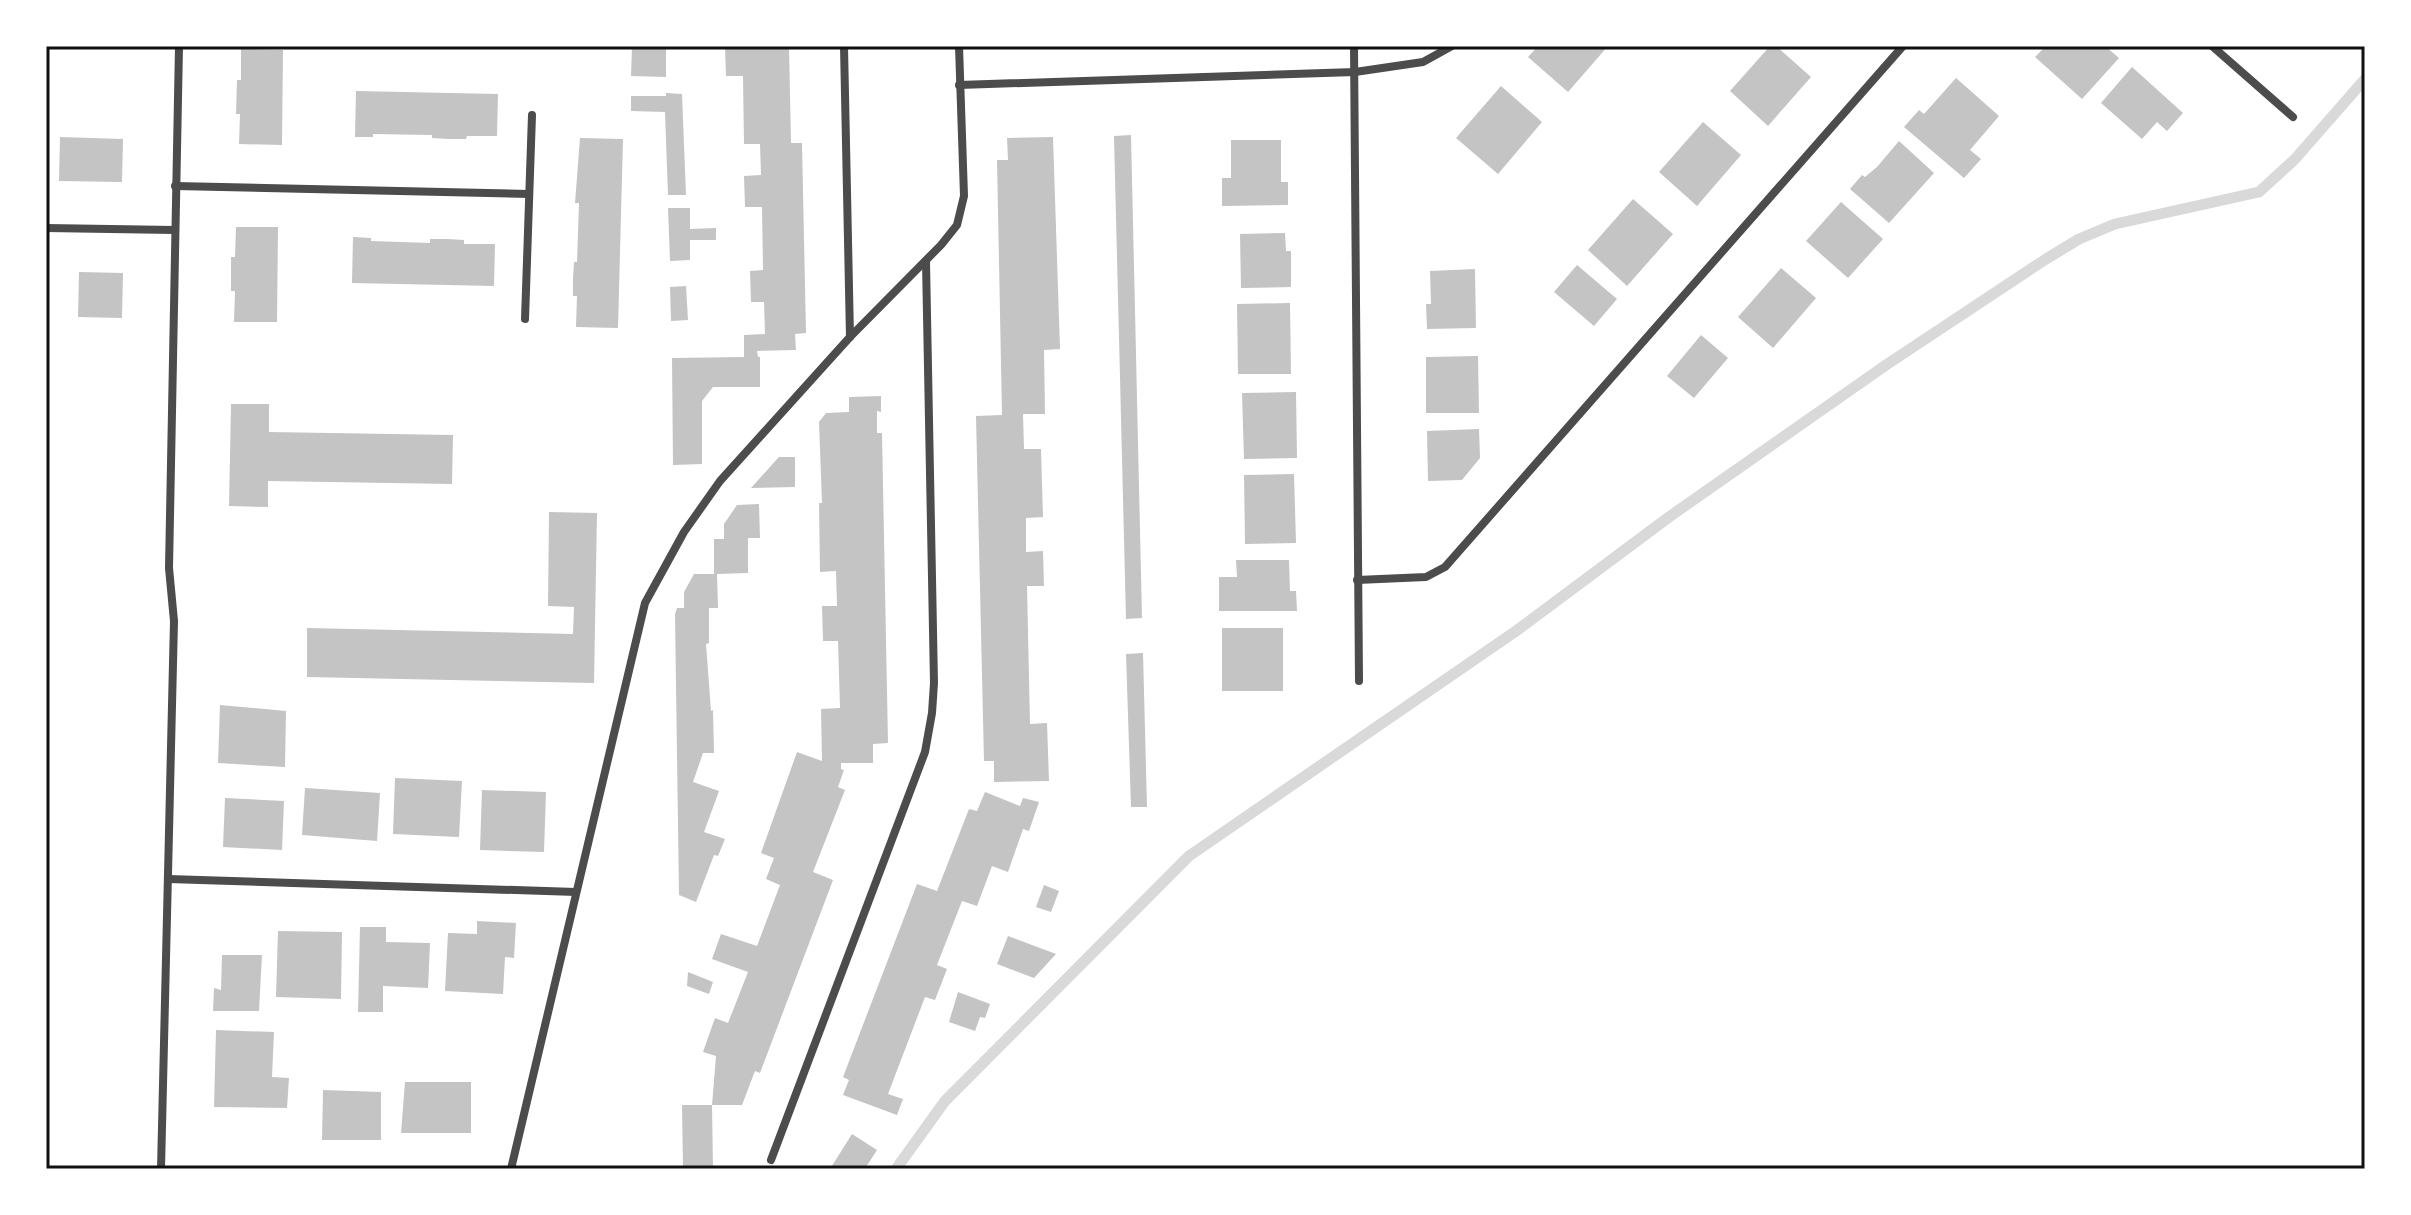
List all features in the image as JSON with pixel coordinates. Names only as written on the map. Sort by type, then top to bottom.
[{"type":"street","points":[[161,1169],[174,621],[169,568],[179,46]]},
{"type":"street","points":[[844,46],[850,337]]},
{"type":"street","points":[[511,1169],[639,622],[649,594],[684,532],[720,481],[850,337],[926,262],[957,225],[963,207],[959,46]]},
{"type":"street","points":[[1354,46],[1359,681]]},
{"type":"street","points":[[959,85],[1355,72],[1423,62],[1452,46]]},
{"type":"street","points":[[1357,580],[1426,577],[1445,567],[1903,46]]},
{"type":"street","points":[[2212,46],[2293,117]]},
{"type":"street","points":[[525,319],[532,115]]},
{"type":"street","points":[[175,186],[529,194]]},
{"type":"street","points":[[46,228],[174,230]]},
{"type":"street","points":[[771,1160],[925,752],[932,713],[926,262]]},
{"type":"street","points":[[168,879],[576,892]]},
{"type":"building","points":[[632,46],[666,46],[666,77],[631,76]]},
{"type":"building","points":[[725,46],[789,46],[791,143],[802,143],[806,333],[795,334],[796,350],[757,351],[760,357],[760,387],[713,387],[702,401],[702,464],[673,465],[672,358],[744,357],[744,335],[765,334],[764,302],[751,302],[750,271],[763,270],[762,207],[745,207],[744,176],[761,175],[760,144],[744,144],[743,76],[726,76]]},
{"type":"building","points":[[1538,46],[1608,46],[1568,92],[1528,57]]},
{"type":"building","points":[[1770,46],[1776,46],[1811,77],[1768,126],[1730,91]]},
{"type":"building","points":[[2046,46],[2105,46],[2119,58],[2082,99],[2035,57]]},
{"type":"building","points":[[241,49],[283,50],[282,145],[239,144],[240,114],[236,114]]},
{"type":"building","points":[[2132,67],[2183,113],[2167,131],[2157,122],[2142,139],[2101,103]]},
{"type":"building","points":[[1956,78],[1999,116],[1970,150],[1981,159],[1964,178],[1904,127],[1919,110],[1924,114]]},
{"type":"building","points":[[1501,86],[1542,122],[1498,174],[1456,138]]},
{"type":"building","points":[[356,91],[498,94],[497,136],[449,139],[432,138],[432,135],[373,134],[373,137],[355,137]]},
{"type":"building","points":[[666,93],[682,94],[686,195],[668,195],[665,112],[631,111],[631,96],[666,96]]},
{"type":"building","points":[[1703,122],[1741,155],[1697,206],[1659,172]]},
{"type":"building","points":[[1131,135],[1142,618],[1126,619],[1114,136]]},
{"type":"building","points":[[60,137],[123,139],[122,182],[59,181]]},
{"type":"building","points":[[1053,137],[1060,349],[1044,350],[1045,414],[1023,414],[1024,449],[1041,449],[1043,517],[1026,518],[1026,552],[1043,551],[1044,586],[1027,586],[1030,724],[1047,723],[1049,781],[994,782],[994,761],[984,761],[976,416],[1002,415],[997,160],[1008,160],[1007,138]]},
{"type":"building","points":[[580,138],[623,139],[618,328],[576,327],[577,296],[573,296],[573,279],[574,262],[577,262],[579,203],[575,203]]},
{"type":"building","points":[[1231,140],[1281,140],[1281,182],[1288,182],[1288,205],[1222,206],[1222,178],[1231,178]]},
{"type":"building","points":[[1899,141],[1934,173],[1889,223],[1850,189],[1862,175],[1865,177],[1877,167]]},
{"type":"building","points":[[1633,199],[1673,234],[1627,286],[1588,250]]},
{"type":"building","points":[[1841,202],[1883,239],[1848,278],[1806,241]]},
{"type":"building","points":[[668,208],[690,208],[690,229],[716,228],[716,240],[690,240],[690,260],[670,261]]},
{"type":"building","points":[[236,227],[278,227],[277,322],[234,322],[235,291],[231,291],[231,257],[235,257]]},
{"type":"building","points":[[1285,233],[1286,251],[1291,251],[1291,287],[1241,288],[1240,234]]},
{"type":"building","points":[[353,237],[371,238],[371,241],[430,243],[430,239],[447,239],[464,240],[464,244],[495,244],[494,286],[352,283]]},
{"type":"building","points":[[1577,265],[1617,299],[1594,326],[1554,292]]},
{"type":"building","points":[[1781,268],[1816,298],[1773,348],[1738,317]]},
{"type":"building","points":[[1475,269],[1476,328],[1427,329],[1426,304],[1431,304],[1430,271]]},
{"type":"building","points":[[79,272],[123,273],[122,318],[78,317]]},
{"type":"building","points":[[686,286],[688,320],[671,321],[670,287]]},
{"type":"building","points":[[1290,303],[1291,374],[1238,374],[1237,304]]},
{"type":"building","points":[[1701,335],[1728,358],[1694,398],[1667,376]]},
{"type":"building","points":[[1478,356],[1479,413],[1426,413],[1426,357]]},
{"type":"building","points":[[1296,392],[1297,458],[1244,459],[1242,393]]},
{"type":"building","points":[[881,396],[877,433],[882,433],[888,743],[873,744],[873,763],[841,763],[844,770],[838,787],[845,790],[813,872],[833,880],[760,1073],[755,1071],[742,1105],[712,1105],[716,1056],[703,1052],[715,1018],[728,1023],[748,972],[712,959],[721,934],[757,946],[780,885],[766,879],[774,858],[761,853],[797,752],[822,761],[821,709],[840,708],[838,641],[823,641],[822,606],[837,606],[836,571],[820,572],[819,503],[822,503],[819,422],[826,413],[849,412],[849,397]]},
{"type":"building","points":[[231,404],[269,404],[269,432],[453,435],[452,484],[268,481],[268,507],[229,506]]},
{"type":"building","points":[[1479,429],[1480,458],[1462,480],[1428,481],[1427,431]]},
{"type":"building","points":[[779,457],[795,457],[795,487],[751,488]]},
{"type":"building","points":[[1294,474],[1296,543],[1245,544],[1244,475]]},
{"type":"building","points":[[759,504],[760,538],[748,538],[748,573],[717,574],[718,608],[709,608],[709,643],[706,644],[714,753],[703,753],[693,782],[719,791],[704,832],[725,839],[718,856],[714,855],[696,902],[679,895],[675,614],[677,608],[684,608],[684,592],[694,574],[714,574],[714,539],[724,539],[724,524],[737,505]]},
{"type":"building","points":[[549,512],[597,513],[594,683],[307,677],[307,628],[573,634],[574,607],[548,606]]},
{"type":"building","points":[[1236,560],[1289,560],[1290,591],[1296,591],[1297,611],[1219,611],[1219,577],[1237,577]]},
{"type":"building","points":[[1222,628],[1283,628],[1283,691],[1222,691]]},
{"type":"building","points":[[1143,653],[1147,807],[1131,807],[1126,654]]},
{"type":"building","points":[[220,705],[286,711],[285,767],[218,763]]},
{"type":"building","points":[[395,778],[462,781],[459,837],[393,834]]},
{"type":"building","points":[[305,788],[380,793],[377,841],[302,835]]},
{"type":"building","points":[[482,790],[546,792],[544,852],[480,850]]},
{"type":"building","points":[[985,792],[1020,806],[1023,798],[1039,802],[1029,831],[1023,829],[1008,872],[992,866],[977,906],[962,901],[937,965],[947,969],[935,1000],[925,997],[888,1094],[903,1099],[897,1115],[843,1095],[849,1080],[843,1077],[917,884],[937,891],[969,809],[977,811]]},
{"type":"building","points":[[225,798],[284,801],[282,850],[223,847]]},
{"type":"building","points":[[1044,885],[1059,891],[1051,912],[1036,907]]},
{"type":"building","points":[[477,921],[516,923],[514,958],[505,957],[503,994],[445,991],[448,933],[477,934]]},
{"type":"building","points":[[360,927],[386,927],[386,942],[430,943],[428,988],[383,986],[383,1012],[358,1012]]},
{"type":"building","points":[[278,931],[342,932],[341,999],[276,997]]},
{"type":"building","points":[[1008,936],[1056,954],[1034,978],[997,964]]},
{"type":"building","points":[[222,955],[262,955],[259,1011],[213,1011],[214,988],[221,990]]},
{"type":"building","points":[[688,972],[713,982],[709,994],[687,986]]},
{"type":"building","points":[[958,992],[990,1004],[985,1018],[980,1017],[975,1031],[949,1022]]},
{"type":"building","points":[[216,1030],[274,1032],[272,1077],[289,1078],[287,1108],[214,1107]]},
{"type":"building","points":[[405,1082],[471,1082],[471,1133],[401,1133]]},
{"type":"building","points":[[323,1090],[381,1092],[381,1140],[322,1140]]},
{"type":"building","points":[[682,1105],[712,1105],[713,1169],[683,1169]]},
{"type":"building","points":[[852,1134],[877,1150],[865,1169],[830,1169]]},
{"type":"waterway","points":[[896,1169],[945,1101],[1189,856],[1516,631],[1669,517],[1886,365],[2046,259],[2079,239],[2115,224],[2259,192],[2295,159],[2365,79]]}]
